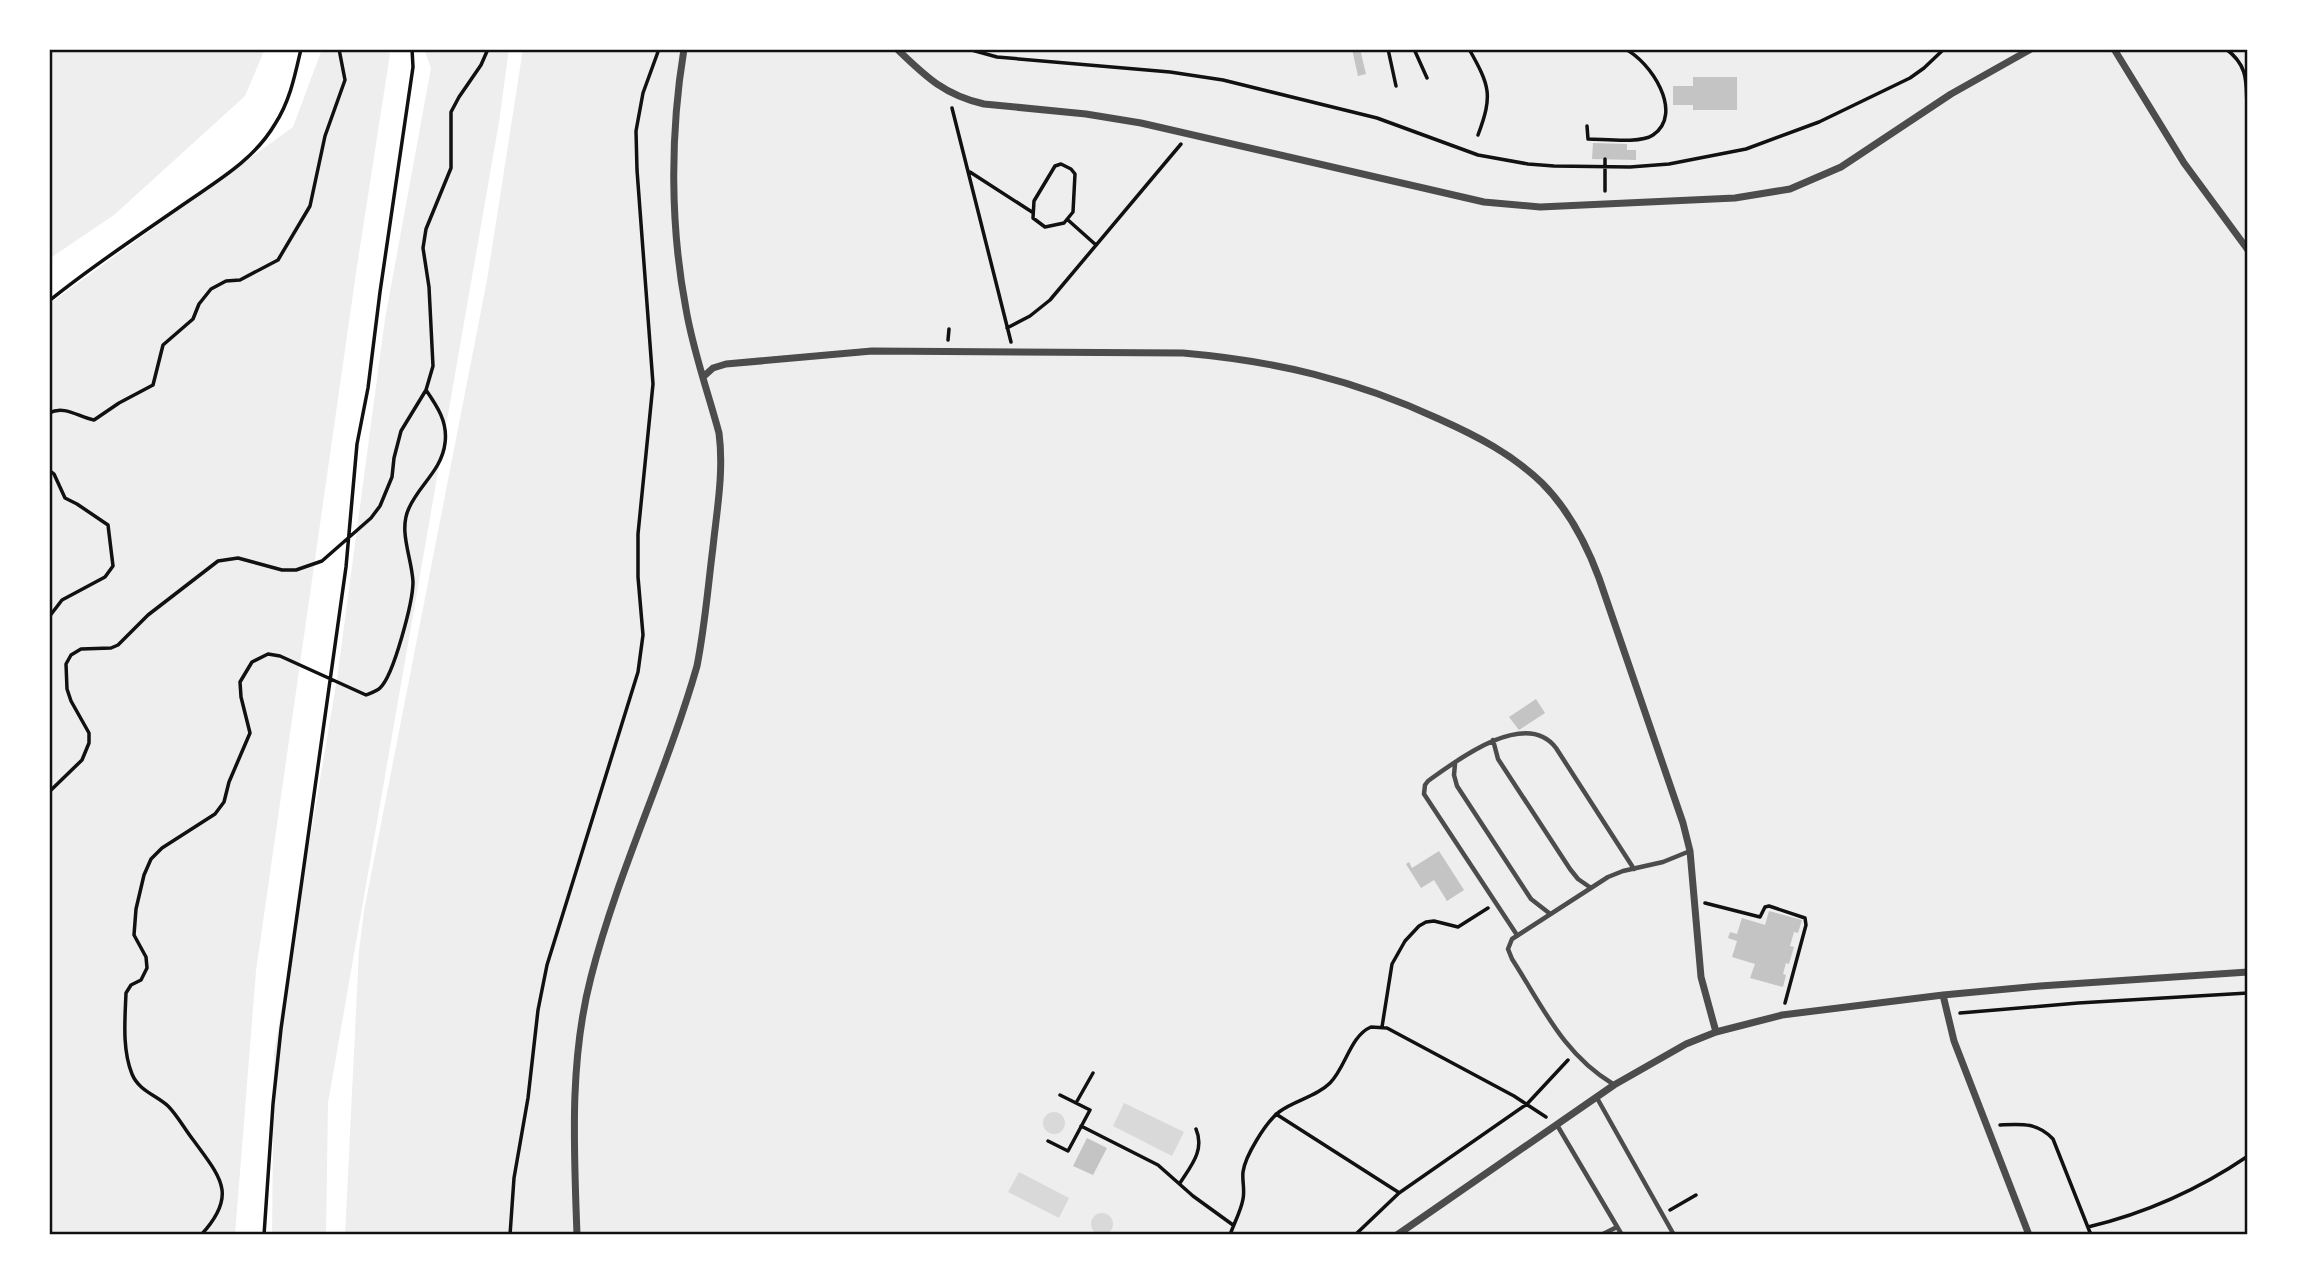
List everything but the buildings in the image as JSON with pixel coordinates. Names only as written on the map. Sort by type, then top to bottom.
[{"type":"street","points":[[577,1235],[574,1097],[577,1057],[588,991],[602,939],[687,698],[703,632],[722,465],[719,433],[686,312],[676,238],[674,163],[684,49]]},
{"type":"street","points":[[897,49],[948,93],[984,104],[1113,118],[1493,204],[1540,207],[1754,196],[1808,183],[1841,167],[1951,94],[2031,49]]},
{"type":"street","points":[[2114,49],[2184,163],[2248,250]]},
{"type":"street","points":[[703,377],[713,368],[726,364],[841,352],[1183,353],[1277,364],[1368,388],[1478,437],[1524,466],[1562,506],[1590,552],[1674,793],[1690,850],[1701,977],[1716,1032]]},
{"type":"street","points":[[1397,1235],[1614,1085],[1661,1057],[1716,1032],[1782,1015],[1943,995],[2248,972]]},
{"type":"street","points":[[1943,995],[1954,1041],[2029,1235]]},
{"type":"lane","points":[[1517,935],[1424,794],[1428,781],[1493,740],[1514,734],[1533,734],[1552,743],[1634,869]]},
{"type":"lane","points":[[1493,740],[1497,759],[1578,879],[1591,888]]},
{"type":"lane","points":[[1455,763],[1457,786],[1531,899],[1549,914]]},
{"type":"lane","points":[[1614,1085],[1574,1054],[1511,959],[1509,943],[1549,914],[1615,874],[1664,862],[1690,850]]},
{"type":"lane","points":[[1597,1098],[1674,1235]]},
{"type":"lane","points":[[1556,1125],[1622,1235]]},
{"type":"lane","points":[[1601,1235],[1617,1227]]},
{"type":"path","points":[[49,301],[82,274],[253,153],[270,133],[283,110],[290,94],[301,49]]},
{"type":"path","points":[[49,413],[53,410],[67,410],[94,421],[119,403],[153,385],[163,345],[193,319],[199,304],[211,289],[226,281],[240,280],[278,260],[310,206],[325,136],[345,80],[339,49]]},
{"type":"path","points":[[264,1235],[273,1104],[282,1029],[346,568],[357,444],[368,388],[413,67],[412,49]]},
{"type":"path","points":[[49,792],[77,767],[87,752],[89,743],[89,733],[67,689],[66,664],[71,655],[81,649],[111,648],[118,645],[148,615],[218,561],[238,558],[282,570],[296,570],[321,561],[371,518],[380,506],[392,477],[401,431],[426,390],[430,378],[434,354],[429,287],[423,258],[424,239],[451,168],[451,112],[488,49]]},
{"type":"path","points":[[510,1235],[514,1178],[547,965],[638,671],[641,653],[643,635],[638,578],[638,534],[652,404],[653,363],[636,151],[639,112],[659,49]]},
{"type":"path","points":[[968,49],[997,57],[1157,70],[1223,80],[1377,118],[1478,155],[1528,164],[1605,167],[1669,164],[1708,158],[1783,137],[1909,78],[1944,49]]},
{"type":"path","points":[[1388,49],[1396,86]]},
{"type":"path","points":[[1414,49],[1427,78]]},
{"type":"path","points":[[1469,49],[1488,88],[1487,110],[1478,135]]},
{"type":"path","points":[[1587,126],[1587,139],[1604,141],[1646,138],[1658,130],[1663,119],[1664,103],[1656,76],[1644,61],[1625,49]]},
{"type":"path","points":[[2226,49],[2244,69],[2248,118]]},
{"type":"path","points":[[948,93],[1013,352]]},
{"type":"path","points":[[1007,328],[1041,309],[1189,134]]},
{"type":"path","points":[[1605,159],[1606,204]]},
{"type":"path","points":[[1057,164],[1071,169],[1075,177],[1073,212],[1068,220],[1049,227],[1036,222],[1032,212],[1034,201],[1057,164]]},
{"type":"path","points":[[970,173],[1032,212]]},
{"type":"path","points":[[1068,220],[1096,245]]},
{"type":"path","points":[[201,1235],[212,1223],[221,1205],[220,1177],[167,1106],[145,1091],[133,1076],[127,1054],[126,993],[131,985],[141,980],[147,968],[146,957],[134,935],[136,909],[144,876],[151,859],[162,848],[215,814],[224,802],[229,782],[250,733],[240,682],[252,662],[268,654],[280,656],[366,695],[379,689],[389,676],[413,583],[407,545],[408,508],[440,463],[446,442],[442,415],[426,390]]},
{"type":"path","points":[[49,470],[54,474],[65,498],[77,503],[108,525],[113,566],[105,578],[62,600],[49,617]]},
{"type":"path","points":[[1695,901],[1759,916],[1768,906],[1805,918],[1806,925],[1782,1015]]},
{"type":"path","points":[[1382,1027],[1392,964],[1412,933],[1419,926],[1434,921],[1458,927],[1496,903]]},
{"type":"path","points":[[1947,1014],[2248,993]]},
{"type":"path","points":[[1230,1235],[1243,1198],[1245,1163],[1270,1121],[1276,1114],[1321,1091],[1330,1083],[1362,1032],[1371,1027],[1382,1027],[1527,1104],[1556,1125]]},
{"type":"path","points":[[1355,1235],[1399,1193],[1527,1104],[1574,1054]]},
{"type":"path","points":[[1076,1103],[1093,1073]]},
{"type":"path","points":[[1048,1141],[1068,1151],[1090,1110],[1060,1095]]},
{"type":"path","points":[[1276,1114],[1399,1193]]},
{"type":"path","points":[[1987,1126],[2031,1125],[2046,1132],[2057,1148],[2091,1235]]},
{"type":"path","points":[[1081,1126],[1158,1165],[1233,1226]]},
{"type":"path","points":[[1180,1183],[1198,1151],[1200,1144],[1196,1129]]},
{"type":"path","points":[[2088,1227],[2147,1210],[2177,1198],[2205,1184],[2248,1156]]},
{"type":"path","points":[[1662,1214],[1696,1195]]},
{"type":"shaded area","points":[[49,49],[265,49],[245,96],[114,215],[49,259]]},
{"type":"shaded area","points":[[322,49],[387,49],[390,54],[256,971],[235,1235],[49,1235],[49,304],[293,127]]},
{"type":"shaded area","points":[[424,49],[509,49],[499,122],[328,1103],[326,1235],[272,1235],[274,1053],[337,679],[385,319],[431,68]]},
{"type":"shaded area","points":[[523,49],[2248,49],[2248,1235],[345,1235],[359,951],[364,911],[487,280]]},
{"type":"shaded area","points":[[1124,1103],[1184,1132],[1172,1156],[1113,1126]]},
{"type":"shaded area","points":[[1054,1112],[1062,1115],[1065,1123],[1062,1131],[1054,1134],[1046,1131],[1043,1123],[1046,1115]]},
{"type":"shaded area","points":[[1019,1172],[1069,1198],[1059,1218],[1008,1192]]},
{"type":"shaded area","points":[[1102,1213],[1110,1216],[1113,1224],[1110,1232],[1102,1235],[1094,1232],[1091,1224],[1094,1216]]}]
